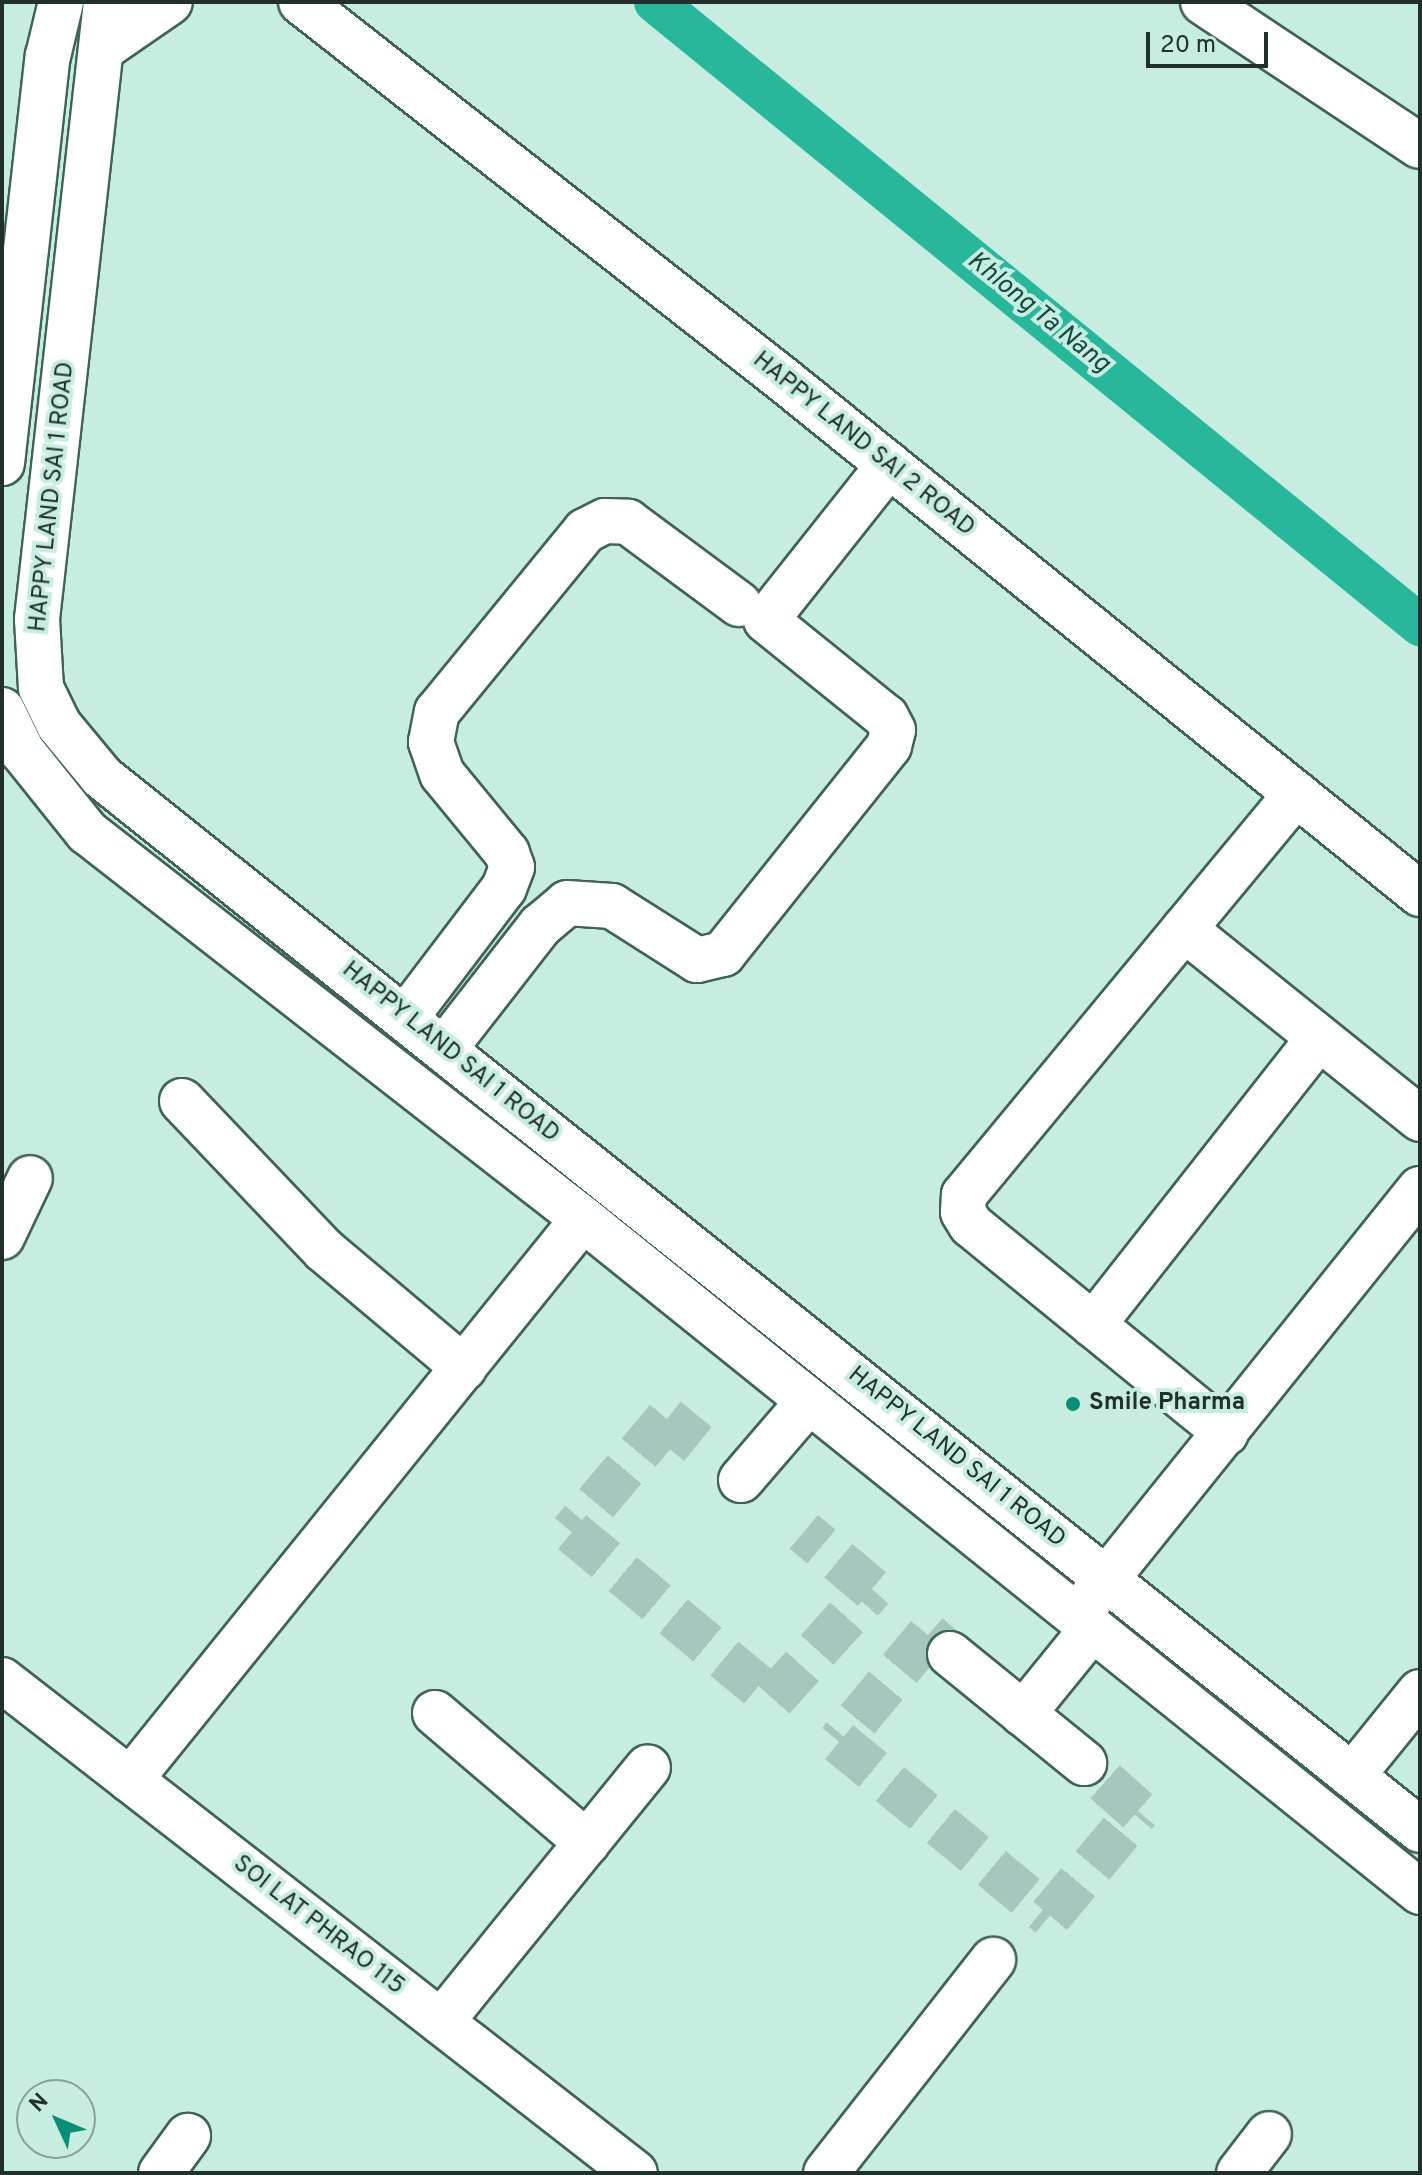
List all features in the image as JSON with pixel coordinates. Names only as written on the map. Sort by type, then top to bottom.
[{"type":"street","points":[[2,463],[20,138],[48,56],[61,2]]},
{"type":"street","name":"HAPPY LAND SAI 1 ROAD","points":[[106,2],[37,619],[21,670],[41,688],[59,725],[102,777],[1420,1830]]},
{"type":"street","points":[[103,48],[170,2]]},
{"type":"street","points":[[1203,2],[1420,146]]},
{"type":"street","name":"HAPPY LAND SAI 2 ROAD","points":[[299,3],[889,465],[1420,894]]},
{"type":"street","points":[[20,138],[90,149]]},
{"type":"street","points":[[445,1048],[540,926],[567,903],[612,906],[697,960],[723,954],[889,746],[893,730],[886,717],[766,620],[889,465]]},
{"type":"street","points":[[406,1017],[504,888],[512,867],[507,853],[442,774],[431,742],[437,712],[585,531],[605,521],[628,522],[739,604]]},
{"type":"street","name":"HAPPY LAND SAI 1 ROAD","points":[[2,710],[22,751],[87,832],[583,1219],[1420,1892]]},
{"type":"street","points":[[1226,1433],[971,1225],[963,1212],[964,1195],[1296,794]]},
{"type":"street","points":[[1184,929],[1420,1119]]},
{"type":"street","points":[[1093,1325],[1319,1038]]},
{"type":"street","points":[[182,1101],[324,1250],[464,1368]]},
{"type":"street","points":[[2,1237],[30,1178]]},
{"type":"street","points":[[1023,1714],[1084,1623],[1106,1580],[1420,1189]]},
{"type":"street","points":[[130,1780],[583,1219]]},
{"type":"street","points":[[741,1480],[809,1401]]},
{"type":"street","points":[[924,1494],[955,1458]]},
{"type":"street","points":[[950,1654],[1084,1763]]},
{"type":"street","name":"SOI LAT PHRAO 115","points":[[2,1680],[635,2173]]},
{"type":"street","points":[[1352,1776],[1420,1692]]},
{"type":"street","points":[[435,1713],[587,1843]]},
{"type":"street","points":[[441,2022],[648,1767]]},
{"type":"street","points":[[826,2173],[993,1960]]},
{"type":"street","points":[[1239,2173],[1269,2134]]},
{"type":"street","points":[[161,2173],[188,2136]]},
{"type":"waterway","name":"Khlong Ta Nang","points":[[655,2],[1420,625]]},
{"type":"tunnel","points":[[698,1444],[667,1419],[572,1532],[773,1699],[872,1589],[804,1532]]},
{"type":"tunnel","points":[[950,1654],[928,1635],[839,1742],[1050,1916],[1138,1811],[1084,1763]]},
{"type":"place","name":"Smile Pharma","points":[[1073,1404]]}]
